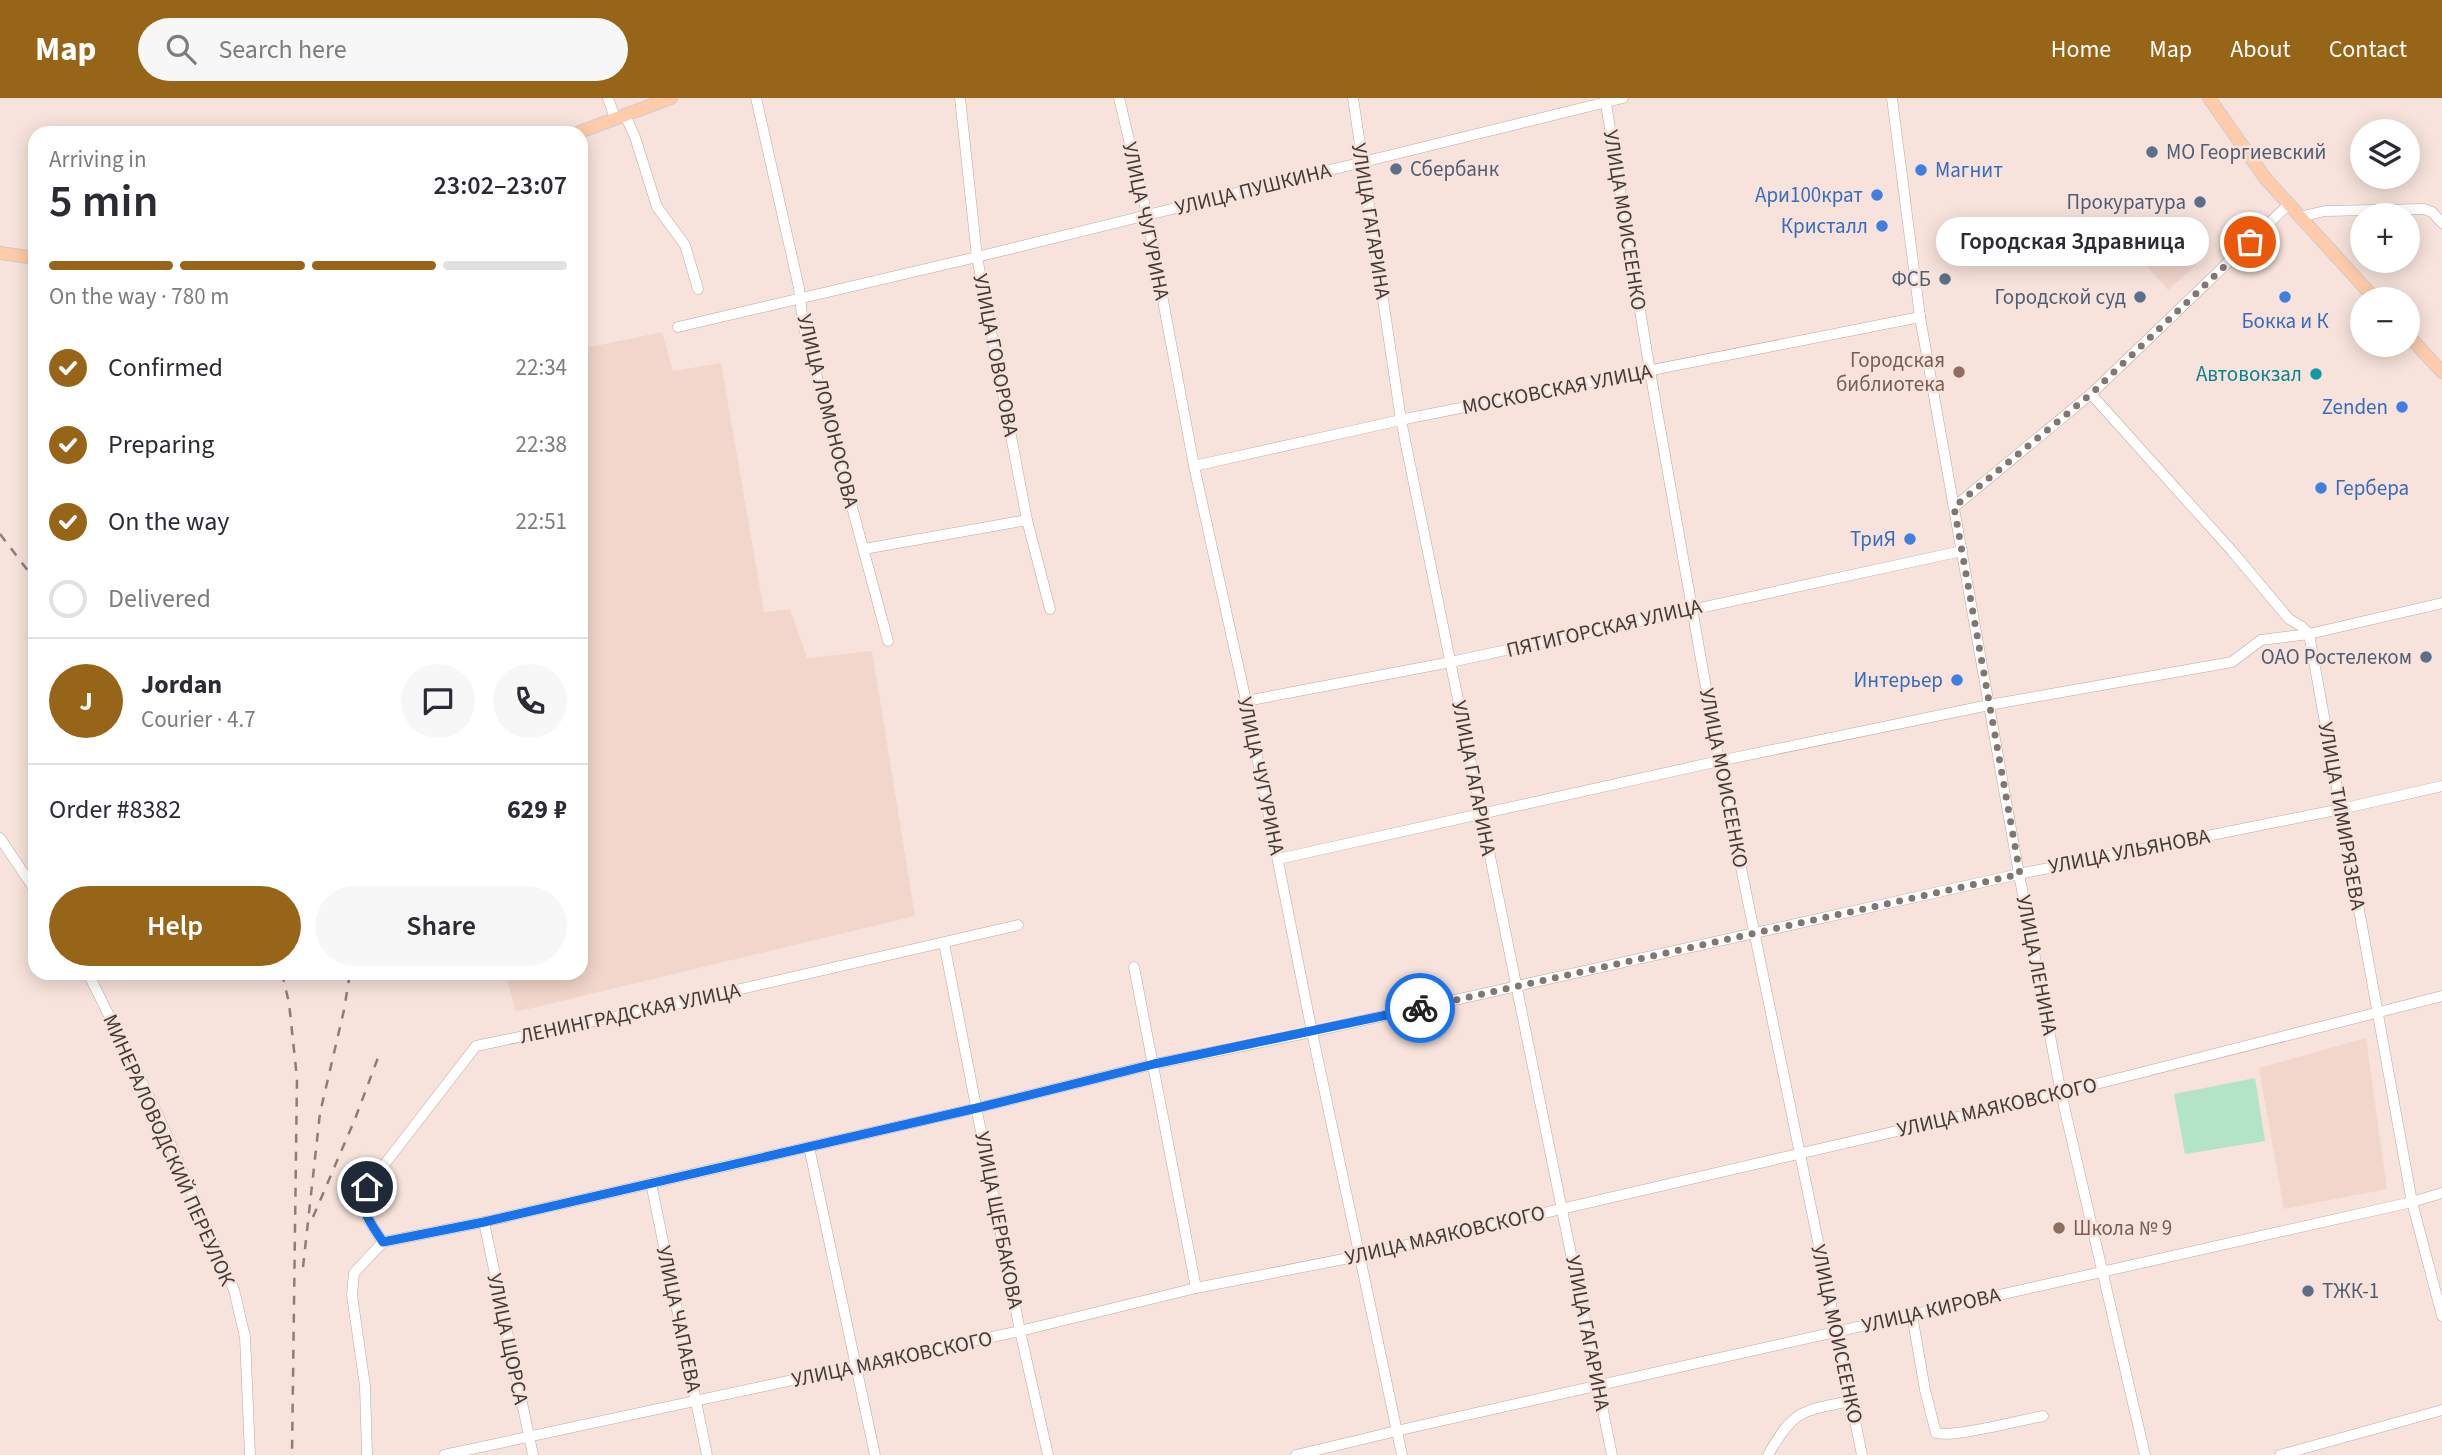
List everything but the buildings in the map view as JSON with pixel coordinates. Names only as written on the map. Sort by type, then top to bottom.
[{"type":"main road","points":[[588,129],[671,98]]},
{"type":"main road","points":[[2209,98],[2265,178],[2364,287]]},
{"type":"main road","points":[[0,253],[28,257]]},
{"type":"main road","points":[[2420,348],[2442,372]]},
{"type":"street","points":[[608,98],[635,137],[657,207],[685,245],[698,289]]},
{"type":"street","name":"УЛИЦА ЛОМОНОСОВА","points":[[756,98],[800,299],[803,325],[888,641]]},
{"type":"street","name":"УЛИЦА ГОВОРОВА","points":[[960,98],[977,257],[1027,520],[1050,609]]},
{"type":"street","name":"УЛИЦА ЧУГУРИНА","points":[[1119,98],[1147,215],[1194,466],[1246,701],[1312,1032],[1402,1455]]},
{"type":"street","name":"УЛИЦА ГАГАРИНА","points":[[1353,98],[1401,420],[1612,1455]]},
{"type":"street","name":"УЛИЦА ПУШКИНА","points":[[678,327],[977,257],[1605,100],[1623,98]]},
{"type":"street","name":"УЛИЦА ЛЕНИНА","points":[[1892,98],[1920,317],[2020,874],[2061,1093],[2145,1455]]},
{"type":"street","name":"УЛИЦА МОИСЕЕНКО","points":[[1605,100],[1719,761],[1862,1455]]},
{"type":"street","points":[[1954,507],[2091,394],[2289,204]]},
{"type":"street","points":[[2299,217],[2325,211],[2424,209],[2442,223]]},
{"type":"street","name":"МОСКОВСКАЯ УЛИЦА","points":[[1194,466],[1401,420],[1920,317]]},
{"type":"street","points":[[2091,394],[2232,551],[2289,619],[2309,634]]},
{"type":"street","points":[[864,549],[1027,520]]},
{"type":"street","name":"ПЯТИГОРСКАЯ УЛИЦА","points":[[1246,701],[1451,662],[1962,551]]},
{"type":"street","points":[[1278,859],[1481,812],[1989,705],[2232,662],[2261,640],[2309,634],[2442,603]]},
{"type":"street","name":"УЛИЦА ТИМИРЯЗЕВА","points":[[2309,634],[2412,1202],[2442,1316]]},
{"type":"street","name":"УЛИЦА УЛЬЯНОВА","points":[[383,1242],[484,1222],[809,1147],[1154,1064],[1312,1032],[2020,874],[2442,786]]},
{"type":"street","points":[[0,838],[28,880]]},
{"type":"street","name":"ЛЕНИНГРАДСКАЯ УЛИЦА","points":[[383,1242],[368,1219],[363,1204],[367,1187],[476,1046],[680,1003],[1017,925]]},
{"type":"street","name":"УЛИЦА ЩЕРБАКОВА","points":[[944,943],[1020,1331],[1048,1455]]},
{"type":"street","points":[[1134,967],[1196,1288]]},
{"type":"street","name":"МИНЕРАЛОВОДСКИЙ ПЕРЕУЛОК","points":[[91,980],[158,1115],[234,1290],[245,1337],[250,1455]]},
{"type":"street","name":"УЛИЦА МАЯКОВСКОГО","points":[[444,1455],[1020,1331],[1196,1288],[1359,1256],[2061,1093],[2442,996]]},
{"type":"street","points":[[809,1147],[875,1455]]},
{"type":"street","name":"УЛИЦА ЧАПАЕВА","points":[[651,1183],[707,1455]]},
{"type":"street","name":"УЛИЦА КИРОВА","points":[[1296,1455],[2442,1194]]},
{"type":"street","name":"УЛИЦА ЩОРСА","points":[[484,1222],[533,1455]]},
{"type":"street","points":[[367,1455],[365,1386],[352,1295],[354,1273],[383,1242]]},
{"type":"street","points":[[1912,1315],[1925,1390],[1936,1433],[1940,1435],[2043,1416]]},
{"type":"street","points":[[1768,1455],[1792,1419],[1812,1409],[1850,1401]]},
{"type":"street","points":[[2280,1455],[2442,1410]]},
{"type":"shaded area","points":[[2181,222],[2206,250],[2198,258],[2200,261],[2168,290],[2137,255]]},
{"type":"shaded area","points":[[662,332],[673,371],[721,363],[764,612],[790,609],[807,658],[872,651],[915,916],[516,1012],[507,980],[588,980],[588,348]]},
{"type":"shaded area","points":[[2366,1038],[2387,1189],[2284,1209],[2259,1068]]},
{"type":"green space","points":[[2255,1078],[2265,1141],[2185,1154],[2174,1094]]},
{"type":"railway","points":[[0,534],[28,571]]},
{"type":"railway","points":[[284,980],[289,1003],[297,1078],[292,1455]]},
{"type":"railway","points":[[303,1267],[320,1113],[349,980]]},
{"type":"railway","points":[[313,1217],[379,1055]]},
{"type":"way so far","points":[[1420,1008],[2020,874],[1954,507],[2091,394],[2250,242]]},
{"type":"place","name":"МО Георгиевский","points":[[2152,152]]},
{"type":"place","name":"Сбербанк","points":[[1396,169]]},
{"type":"place","name":"Магнит","points":[[1921,170]]},
{"type":"place","name":"Ари100крат","points":[[1877,195]]},
{"type":"place","name":"Прокуратура","points":[[2200,202]]},
{"type":"place","name":"Кристалл","points":[[1882,226]]},
{"type":"place","name":"Городская Здравница","points":[[2250,242]]},
{"type":"place","name":"ФСБ","points":[[1945,279]]},
{"type":"place","name":"Городской суд","points":[[2140,297]]},
{"type":"place","name":"Бокка и К","points":[[2285,297]]},
{"type":"place","name":"Городская библиотека","points":[[1959,372]]},
{"type":"place","name":"Автовокзал","points":[[2316,374]]},
{"type":"place","name":"Zenden","points":[[2402,407]]},
{"type":"place","name":"Гербера","points":[[2321,488]]},
{"type":"place","name":"ТриЯ","points":[[1910,539]]},
{"type":"place","name":"ОАО Ростелеком","points":[[2426,657]]},
{"type":"place","name":"Интерьер","points":[[1957,680]]},
{"type":"place","name":"Школа № 9","points":[[2059,1228]]},
{"type":"place","name":"ТЖК-1","points":[[2308,1291]]},
{"type":"route","points":[[367,1187],[363,1204],[368,1219],[383,1242],[484,1222],[977,1108],[1154,1064],[1420,1008]]}]
